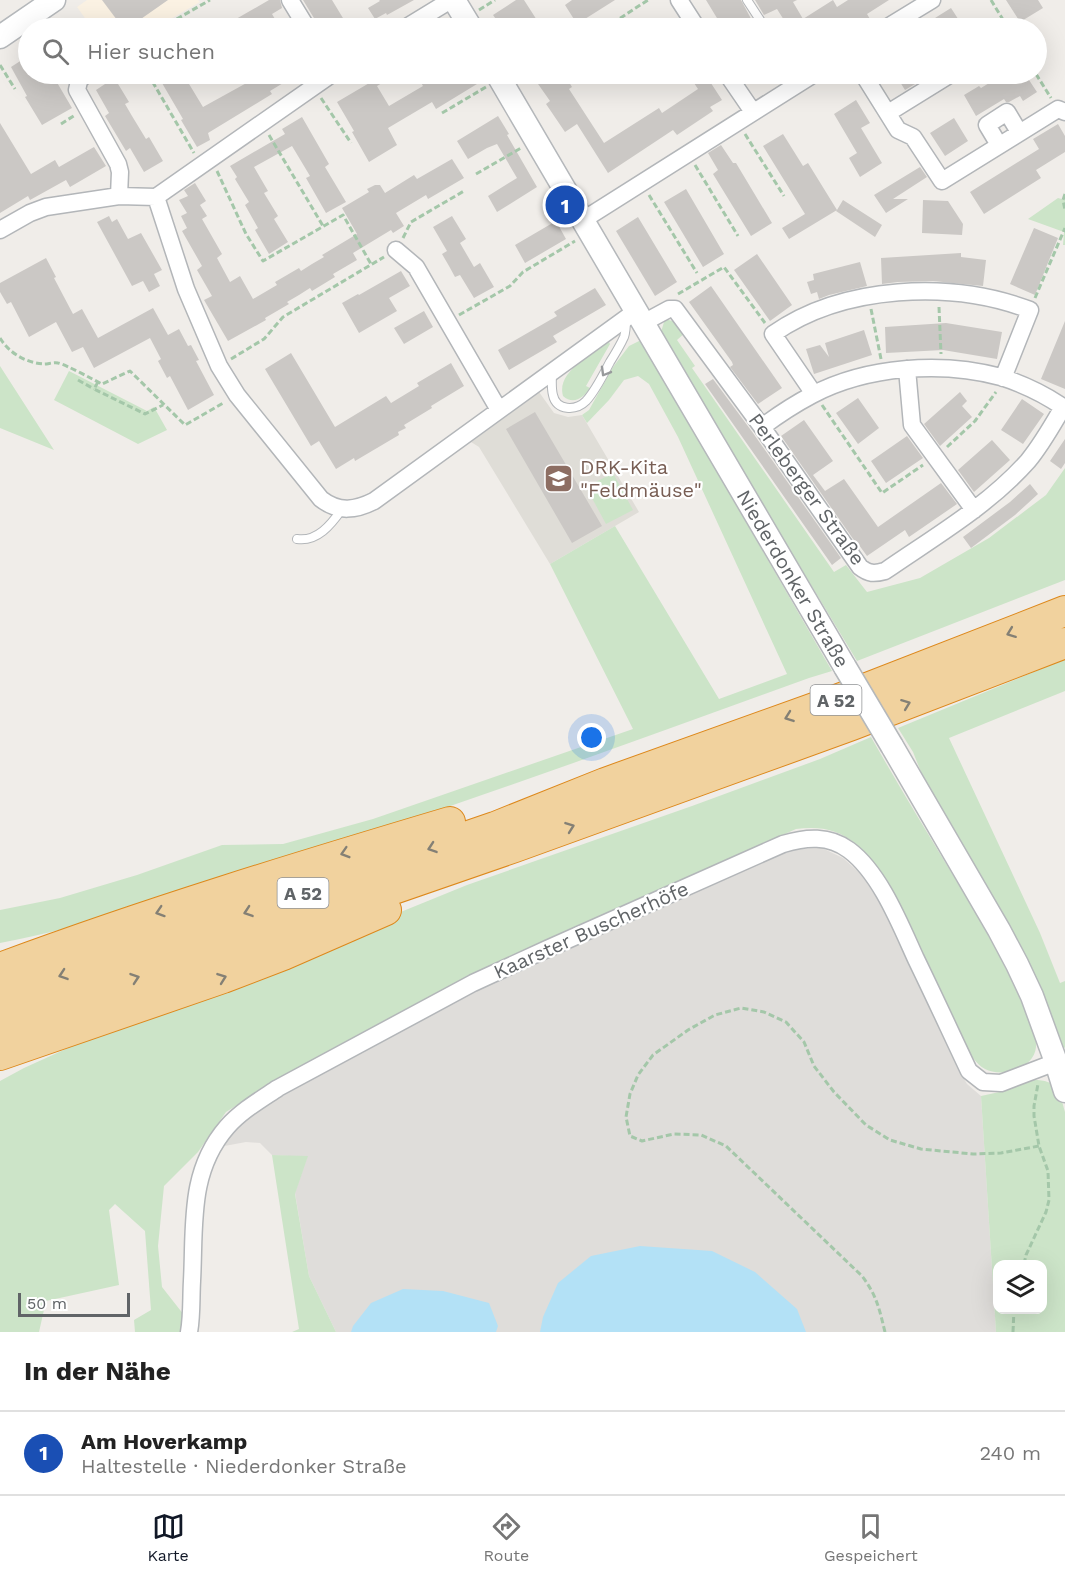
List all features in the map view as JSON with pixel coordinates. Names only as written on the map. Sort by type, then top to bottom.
[{"type":"highway","name":"A 52","points":[[0,997],[495,827],[605,783],[839,699],[1065,611]]},
{"type":"highway","name":"A 52","points":[[0,1025],[515,847],[852,725],[1065,643]]},
{"type":"highway","points":[[0,968],[99,932],[268,876],[486,811],[605,783]]},
{"type":"highway","points":[[0,1055],[283,955],[419,896],[515,847]]},
{"type":"highway","points":[[0,955],[99,932]]},
{"type":"highway","points":[[0,1071],[107,1018]]},
{"type":"street","points":[[28,18],[54,0]]},
{"type":"street","points":[[290,0],[301,18]]},
{"type":"street","points":[[422,18],[453,0],[465,18]]},
{"type":"street","points":[[902,18],[932,0]]},
{"type":"street","points":[[682,1],[692,18]]},
{"type":"street","points":[[0,37],[18,25]]},
{"type":"street","points":[[78,84],[77,90],[118,164],[119,196]]},
{"type":"street","points":[[0,230],[46,207],[119,196],[156,197],[317,84]]},
{"type":"street","name":"Niederdonker Straße","points":[[503,84],[587,226],[635,318],[892,746],[999,930],[1032,996],[1049,1065],[1065,1091]]},
{"type":"street","points":[[734,84],[753,112]]},
{"type":"street","points":[[587,226],[642,183],[798,84]]},
{"type":"street","points":[[869,84],[898,130],[913,137],[942,181],[1019,132],[1061,111]]},
{"type":"street","points":[[888,113],[935,84]]},
{"type":"street","points":[[999,145],[987,124],[1007,112],[1019,132]]},
{"type":"street","points":[[156,197],[186,289],[219,366],[237,395],[315,493],[327,504],[342,509],[355,509],[374,501],[552,372],[635,318],[675,309]]},
{"type":"street","points":[[396,250],[416,267],[499,410]]},
{"type":"street","points":[[762,427],[787,409],[814,394],[858,378],[884,372],[942,368],[1003,378],[1030,310],[991,297],[939,291],[868,296],[808,314],[773,334],[814,394]]},
{"type":"street","name":"Perleberger Straße","points":[[675,309],[762,427],[860,567],[867,573],[885,571],[974,510],[1008,481],[1043,441],[1064,407],[1044,394],[1003,378]]},
{"type":"street","points":[[907,369],[912,425],[974,510]]},
{"type":"street","name":"Kaarster Buscherhöfe","points":[[189,1332],[196,1196],[200,1173],[211,1148],[227,1126],[248,1107],[278,1088],[473,983],[547,948],[783,844],[802,838],[824,839],[848,849],[866,867],[889,902],[969,1071],[983,1082],[1001,1083],[1049,1065]]},
{"type":"lane","points":[[747,0],[759,18]]},
{"type":"lane","points":[[552,372],[552,393],[555,400],[566,408],[576,408],[593,392],[622,341],[625,329],[635,318]]},
{"type":"lane","points":[[297,539],[304,541],[321,533],[342,509]]},
{"type":"path","points":[[178,18],[210,0]]},
{"type":"path","points":[[620,18],[648,0]]},
{"type":"path","points":[[991,0],[1002,18]]},
{"type":"path","points":[[0,64],[15,89]]},
{"type":"path","points":[[155,84],[206,162],[263,261],[343,215],[371,264]]},
{"type":"path","points":[[442,113],[486,84]]},
{"type":"path","points":[[1043,84],[1061,111]]},
{"type":"path","points":[[314,86],[351,143]]},
{"type":"path","points":[[738,122],[784,196]]},
{"type":"path","points":[[261,123],[323,226]]},
{"type":"path","points":[[476,174],[536,140]]},
{"type":"path","points":[[688,154],[738,236]]},
{"type":"path","points":[[642,183],[697,273]]},
{"type":"path","points":[[219,366],[264,339],[284,317],[396,250],[411,222],[464,191]]},
{"type":"path","points":[[1065,194],[1063,200],[1065,210]]},
{"type":"path","points":[[447,321],[510,286],[523,272],[587,226]]},
{"type":"path","points":[[1030,310],[1065,228]]},
{"type":"path","points":[[675,309],[678,295],[724,267],[773,334]]},
{"type":"path","points":[[939,291],[942,368]]},
{"type":"path","points":[[868,296],[884,372]]},
{"type":"path","points":[[0,338],[22,359],[41,364],[58,363],[102,384],[130,371],[185,425],[237,395]]},
{"type":"path","points":[[251,338],[255,345]]},
{"type":"path","points":[[78,380],[145,414],[163,405]]},
{"type":"path","points":[[94,389],[98,382]]},
{"type":"path","points":[[885,1332],[873,1291],[862,1276],[726,1146],[701,1135],[674,1134],[642,1141],[630,1136],[626,1117],[630,1094],[638,1075],[653,1055],[688,1030],[715,1016],[741,1008],[765,1012],[786,1022],[804,1042],[814,1066],[834,1092],[866,1125],[890,1140],[921,1149],[973,1154],[1001,1153],[1039,1146]]},
{"type":"path","points":[[1025,1260],[1049,1200],[1048,1171],[1039,1146],[1034,1106],[1049,1065]]},
{"type":"path","points":[[1013,1332],[1014,1314]]},
{"type":"shaded area","points":[[87,0],[198,0],[200,2],[172,18],[85,18],[77,7]]},
{"type":"shaded area","name":"DRK-Kita \"Feldmäuse\"","points":[[539,392],[554,413],[568,417],[582,415],[639,512],[550,564],[479,447],[471,442]]},
{"type":"shaded area","points":[[822,848],[843,858],[862,875],[885,909],[957,1067],[967,1084],[981,1096],[993,1314],[995,1314],[996,1332],[336,1332],[309,1276],[295,1193],[307,1157],[272,1155],[260,1143],[246,1142],[219,1147],[248,1117],[284,1092],[475,990],[770,858],[796,849]]},
{"type":"green space","points":[[1058,198],[1065,200],[1065,245],[1063,245],[1064,232],[1028,219]]},
{"type":"green space","points":[[665,319],[680,323],[686,332],[677,340],[695,366],[692,368],[834,572],[846,565],[867,592],[920,578],[989,538],[1046,495],[1065,468],[1065,580],[857,661],[660,335]]},
{"type":"green space","points":[[641,340],[832,671],[346,841],[106,917],[0,943],[0,910],[60,898],[137,875],[222,845],[283,844],[373,819],[633,729],[550,564],[615,526],[719,699],[787,674],[678,437],[649,384],[638,376],[624,380],[587,423],[582,415],[589,410],[613,367],[629,346]]},
{"type":"green space","points":[[609,342],[610,344],[586,386],[590,388],[588,392],[574,400],[563,396],[562,387],[570,372],[577,364]]},
{"type":"green space","points":[[0,366],[54,450],[0,428]]},
{"type":"green space","points":[[69,371],[147,411],[154,407],[167,430],[138,444],[54,400]]},
{"type":"green space","points":[[613,473],[633,510],[606,524],[586,487]]},
{"type":"green space","points":[[1065,659],[1065,691],[949,738],[1040,933],[1060,983],[1065,981],[1065,1048],[1057,1043],[925,782],[913,752],[898,728]]},
{"type":"green space","points":[[871,737],[979,919],[1016,989],[1036,1042],[1034,1055],[1023,1066],[1008,1072],[992,1072],[976,1062],[964,1045],[891,889],[866,854],[849,839],[835,832],[820,828],[796,829],[471,976],[256,1093],[226,1112],[198,1152],[164,1186],[158,1246],[162,1287],[184,1315],[181,1332],[135,1332],[134,1320],[151,1310],[145,1231],[115,1204],[109,1210],[119,1285],[46,1301],[39,1332],[0,1332],[0,1081],[79,1043],[467,885],[692,806],[820,759]]},
{"type":"green space","points":[[1033,1080],[1053,1084],[1059,1092],[1065,1112],[1065,1332],[996,1332],[995,1314],[1047,1314],[1047,1260],[993,1260],[993,1285],[981,1096],[1004,1091]]},
{"type":"green space","points":[[272,1155],[308,1156],[295,1194],[309,1276],[336,1332],[292,1332],[299,1329]]},
{"type":"water","points":[[640,1246],[712,1251],[755,1272],[797,1309],[806,1332],[540,1332],[543,1317],[558,1283],[591,1256]]},
{"type":"water","points":[[403,1289],[443,1291],[489,1303],[498,1326],[496,1332],[351,1332],[371,1303]]},
{"type":"building","points":[[102,0],[168,0],[142,18],[116,18]]},
{"type":"building","points":[[269,0],[280,0],[282,8],[272,14],[274,18],[238,18]]},
{"type":"building","points":[[303,0],[332,0],[343,18],[314,18]]},
{"type":"building","points":[[414,0],[387,15],[386,13],[374,18],[368,8],[380,1]]},
{"type":"building","points":[[516,0],[524,0],[536,18],[495,18],[493,15]]},
{"type":"building","points":[[572,0],[615,0],[586,18],[573,18],[565,5]]},
{"type":"building","points":[[706,0],[741,0],[751,18],[717,18]]},
{"type":"building","points":[[755,0],[797,0],[793,2],[802,18],[783,18],[777,9],[764,15]]},
{"type":"building","points":[[833,0],[837,7],[848,0],[889,0],[867,14],[869,18],[805,18]]},
{"type":"building","points":[[1006,0],[1038,0],[1043,8],[1027,18],[1017,18]]},
{"type":"building","points":[[951,8],[958,18],[935,18]]},
{"type":"building","points":[[18,62],[18,80],[11,67]]},
{"type":"building","points":[[20,84],[58,84],[72,108],[42,125],[25,97],[27,96]]},
{"type":"building","points":[[105,84],[118,84],[129,102],[125,104],[132,116],[146,139],[149,137],[163,161],[144,172],[130,148],[126,151],[105,116],[109,113],[96,90]]},
{"type":"building","points":[[163,84],[189,84],[203,107],[245,84],[282,84],[270,91],[272,94],[208,133],[210,140],[197,147],[181,120],[183,119]]},
{"type":"building","points":[[368,84],[380,84],[377,86],[389,106],[423,86],[422,84],[477,84],[436,109],[432,102],[388,128],[397,145],[369,162],[337,102]]},
{"type":"building","points":[[538,84],[570,84],[572,87],[569,89],[604,143],[659,108],[662,113],[698,89],[695,84],[712,84],[722,100],[710,107],[713,111],[677,135],[673,130],[608,173],[577,124],[565,132],[546,104],[550,101]]},
{"type":"building","points":[[901,84],[915,84],[905,90]]},
{"type":"building","points":[[988,84],[1032,84],[1037,92],[1023,101],[1020,96],[1009,102],[1004,99],[976,116],[964,95],[979,86],[981,88]]},
{"type":"building","points":[[856,100],[870,123],[861,128],[882,163],[860,177],[849,158],[857,153],[834,114]]},
{"type":"building","points":[[498,116],[537,187],[497,212],[488,196],[517,178],[497,144],[468,159],[457,141]]},
{"type":"building","points":[[302,117],[329,164],[325,167],[346,202],[326,213],[306,178],[310,176],[292,146],[254,167],[268,191],[264,193],[278,216],[274,219],[288,242],[269,254],[255,230],[258,228],[245,205],[249,202],[230,166],[285,134],[282,129]]},
{"type":"building","points":[[954,118],[968,141],[945,156],[930,133]]},
{"type":"building","points":[[0,123],[31,174],[55,160],[59,167],[94,147],[106,166],[70,187],[66,180],[30,200],[28,196],[0,213]]},
{"type":"building","points":[[1058,124],[1065,136],[1065,152],[1036,170],[1041,178],[984,214],[970,192],[1039,149],[1033,139]]},
{"type":"building","points":[[783,134],[803,166],[808,163],[837,210],[789,239],[782,228],[805,214],[763,146]]},
{"type":"building","points":[[721,145],[733,163],[736,163],[772,223],[751,236],[713,174],[718,170],[708,153]]},
{"type":"building","points":[[452,159],[464,178],[428,199],[426,195],[396,213],[404,226],[393,233],[391,230],[353,253],[357,260],[333,274],[335,277],[312,291],[310,288],[265,318],[266,320],[228,341],[204,300],[212,296],[197,270],[202,266],[182,231],[187,228],[181,216],[187,213],[179,200],[188,196],[184,190],[195,183],[206,201],[200,205],[207,216],[202,219],[222,254],[217,258],[230,282],[240,276],[253,299],[277,285],[275,282],[299,268],[301,271],[357,234],[342,208],[369,192],[367,189],[380,185],[385,193],[414,175],[417,179]]},
{"type":"building","points":[[920,167],[927,177],[893,199],[908,199],[886,213],[874,195]]},
{"type":"building","points":[[686,189],[724,254],[703,267],[664,202]]},
{"type":"building","points":[[843,200],[882,225],[875,237],[836,211]]},
{"type":"building","points":[[923,200],[948,201],[963,224],[962,235],[922,233]]},
{"type":"building","points":[[109,216],[112,222],[117,219],[128,239],[141,233],[162,270],[154,274],[160,286],[149,292],[143,281],[132,286],[97,222]]},
{"type":"building","points":[[452,216],[466,239],[460,243],[474,267],[480,263],[494,287],[474,298],[460,275],[455,277],[442,254],[447,251],[433,227]]},
{"type":"building","points":[[638,217],[677,282],[655,296],[616,231]]},
{"type":"building","points":[[556,221],[566,239],[525,263],[515,245]]},
{"type":"building","points":[[1034,228],[1058,238],[1035,295],[1010,284]]},
{"type":"building","points":[[961,253],[961,257],[986,260],[983,286],[933,281],[882,284],[881,258]]},
{"type":"building","points":[[757,254],[792,305],[770,321],[734,270]]},
{"type":"building","points":[[46,258],[73,314],[82,309],[98,338],[153,308],[168,335],[179,329],[188,346],[191,345],[199,360],[196,361],[214,395],[188,410],[170,376],[167,378],[158,361],[161,359],[150,338],[94,368],[83,347],[72,352],[56,322],[29,337],[11,302],[7,304],[0,292],[0,283]]},
{"type":"building","points":[[860,262],[867,286],[819,299],[817,292],[811,294],[807,282],[814,280],[813,274]]},
{"type":"building","points":[[401,271],[410,286],[389,298],[397,311],[359,333],[342,303]]},
{"type":"building","points":[[711,286],[782,388],[758,404],[730,367],[733,365],[732,362],[689,302]]},
{"type":"building","points":[[595,288],[606,305],[553,336],[557,342],[509,370],[498,350],[557,316],[554,312]]},
{"type":"building","points":[[424,311],[433,327],[404,344],[394,328]]},
{"type":"building","points":[[1065,321],[1065,389],[1041,379]]},
{"type":"building","points":[[946,323],[1002,332],[997,359],[943,350],[886,353],[885,327]]},
{"type":"building","points":[[864,330],[872,355],[814,374],[806,349],[820,345],[829,357],[825,343]]},
{"type":"building","points":[[291,353],[335,427],[386,396],[391,403],[419,386],[417,383],[451,363],[464,386],[404,425],[406,428],[398,432],[399,435],[355,461],[354,458],[336,469],[319,441],[311,446],[265,369]]},
{"type":"building","points":[[713,379],[841,558],[832,565],[705,384]]},
{"type":"building","points":[[960,392],[967,401],[962,406],[972,417],[940,446],[924,424]]},
{"type":"building","points":[[858,398],[879,428],[858,444],[836,413]]},
{"type":"building","points":[[1022,399],[1044,414],[1023,444],[1001,430]]},
{"type":"building","points":[[535,412],[602,526],[572,543],[506,429]]},
{"type":"building","points":[[804,420],[833,461],[813,475],[825,491],[844,479],[878,527],[941,483],[957,504],[909,537],[905,530],[867,556],[781,436]]},
{"type":"building","points":[[907,436],[923,458],[886,483],[871,461]]},
{"type":"building","points":[[1065,439],[1065,463],[1061,469],[1050,461]]},
{"type":"building","points":[[992,440],[1010,460],[974,492],[958,470]]},
{"type":"building","points":[[1030,484],[1038,494],[1015,515],[971,548],[963,537]]},
{"type":"place","name":"Am Hoverkamp","points":[[565,205]]},
{"type":"place","name":"DRK-Kita \"Feldmäuse\"","points":[[559,479]]}]
